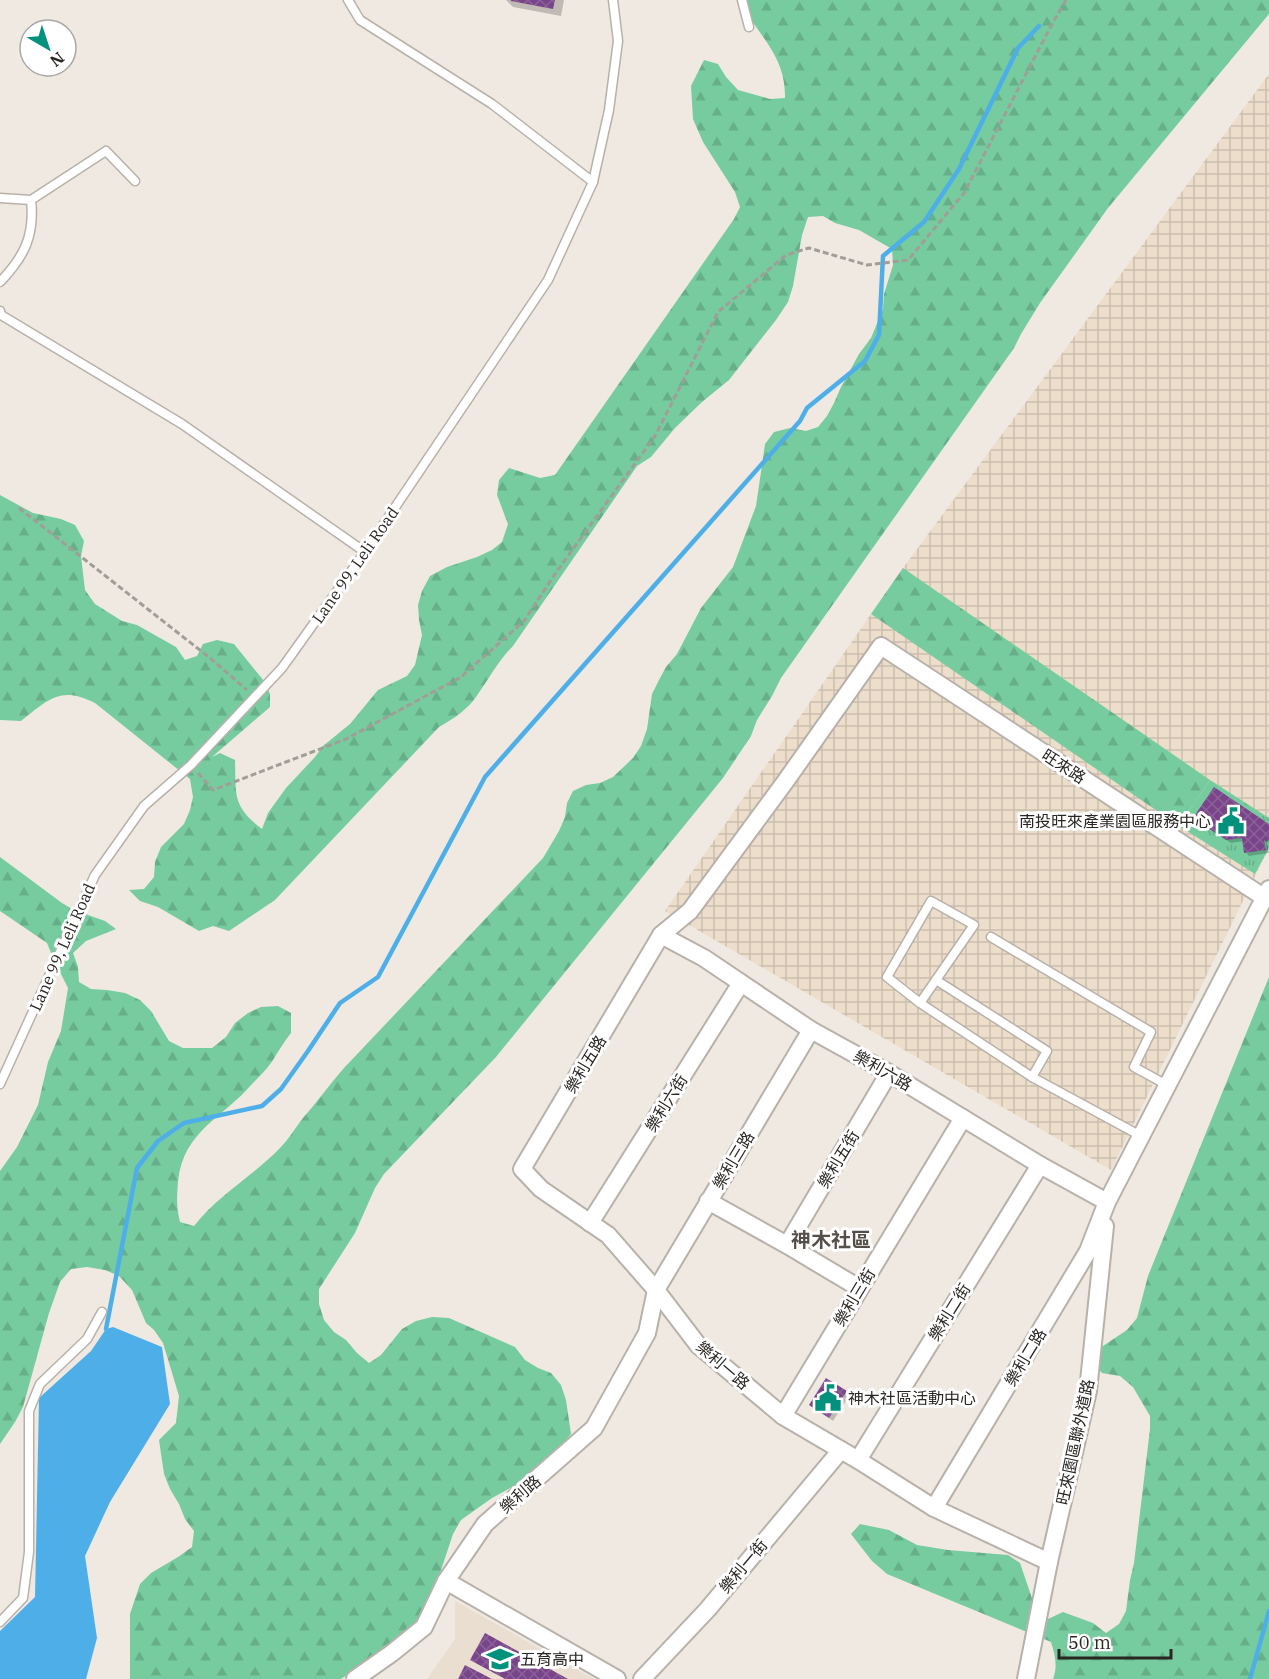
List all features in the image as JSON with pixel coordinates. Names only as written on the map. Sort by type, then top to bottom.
[{"type":"street","name":"旺來路","points":[[661,935],[690,911],[881,646],[1267,893],[1107,1202]]},
{"type":"street","name":"樂利六路","points":[[661,935],[704,958],[811,1030],[889,1073],[1040,1165],[1107,1202]]},
{"type":"street","name":"樂利五路","points":[[541,1189],[522,1169],[661,935]]},
{"type":"street","name":"樂利六街","points":[[590,1223],[741,983]]},
{"type":"street","name":"樂利三路","points":[[656,1290],[811,1030]]},
{"type":"street","name":"樂利五街","points":[[787,1245],[889,1073]]},
{"type":"street","name":"樂利三街","points":[[783,1416],[963,1118]]},
{"type":"street","name":"樂利二街","points":[[858,1460],[1040,1165]]},
{"type":"street","name":"樂利一路","points":[[541,1189],[608,1235],[656,1290],[698,1345],[783,1416],[934,1508],[1049,1562]]},
{"type":"street","points":[[708,1201],[859,1288]]},
{"type":"street","name":"樂利二路","points":[[934,1508],[1088,1251],[1107,1202]]},
{"type":"street","name":"旺來園區聯外道路","points":[[1026,1679],[1049,1562],[1088,1391],[1107,1202]]},
{"type":"street","name":"樂利路","points":[[355,1679],[424,1627],[446,1581],[485,1524],[594,1428],[647,1333],[656,1290]]},
{"type":"street","name":"樂利一街","points":[[642,1679],[708,1609],[841,1450]]},
{"type":"street","points":[[446,1581],[617,1679]]},
{"type":"lane","points":[[348,0],[360,20],[492,104],[593,182]]},
{"type":"lane","name":"Lane 99, Leli Road","points":[[0,1084],[95,875],[144,806],[191,765],[282,668],[365,552],[548,280],[593,182],[609,110],[618,40],[613,0]]},
{"type":"lane","points":[[742,0],[749,27]]},
{"type":"lane","points":[[0,198],[31,200],[106,151],[135,181]]},
{"type":"lane","points":[[0,282],[13,269],[26,249],[33,215],[31,200]]},
{"type":"lane","points":[[0,311],[1,315],[182,424],[365,552]]},
{"type":"lane","points":[[920,1003],[974,924],[931,902],[887,977],[920,1003],[1032,1077],[1141,1136]]},
{"type":"lane","points":[[991,937],[1151,1032],[1134,1067],[1167,1085]]},
{"type":"lane","points":[[936,980],[1047,1051],[1032,1077]]},
{"type":"lane","points":[[0,1622],[23,1598],[29,1552],[29,1411],[40,1384],[87,1339],[102,1312]]},
{"type":"path","points":[[191,765],[213,790],[346,739],[461,677],[524,621],[557,571],[655,436],[718,312],[786,255],[809,248],[867,265],[908,260],[964,194],[1045,36],[1066,0]]},
{"type":"path","points":[[19,507],[210,658],[255,697]]},
{"type":"shaded area","points":[[1269,74],[1269,848],[1111,1170],[665,911],[903,568]]},
{"type":"shaded area","name":"五育高中","points":[[455,1601],[594,1679],[427,1679],[455,1639]]},
{"type":"green space","points":[[740,0],[1269,0],[1269,14],[1108,208],[1040,303],[1014,348],[781,678],[757,720],[751,736],[723,778],[496,1057],[384,1174],[375,1188],[355,1233],[319,1289],[319,1304],[324,1320],[369,1363],[381,1355],[402,1329],[416,1321],[432,1317],[449,1318],[515,1347],[525,1360],[551,1373],[561,1385],[566,1400],[571,1434],[523,1481],[492,1498],[461,1520],[453,1534],[427,1612],[418,1628],[341,1679],[130,1679],[130,1614],[140,1584],[151,1573],[192,1547],[194,1531],[185,1519],[164,1474],[159,1440],[176,1423],[179,1396],[163,1343],[146,1323],[132,1290],[119,1276],[105,1270],[87,1267],[71,1269],[60,1282],[49,1313],[23,1407],[0,1444],[0,1171],[17,1147],[38,1105],[48,1062],[61,1031],[68,988],[47,943],[0,911],[0,857],[62,903],[74,910],[105,921],[116,929],[86,941],[73,953],[78,967],[79,982],[91,989],[125,993],[140,1000],[151,1011],[169,1041],[183,1048],[212,1048],[226,1037],[235,1023],[261,1007],[278,1006],[291,1013],[291,1033],[271,1063],[240,1096],[206,1126],[188,1149],[178,1181],[177,1206],[180,1222],[194,1226],[225,1195],[280,1148],[344,1068],[543,858],[559,831],[573,791],[613,777],[633,758],[641,746],[647,729],[652,694],[659,680],[677,654],[701,608],[733,567],[756,506],[765,444],[774,432],[790,428],[806,431],[818,427],[827,416],[859,354],[871,338],[883,309],[884,294],[893,265],[892,249],[859,230],[835,223],[823,216],[808,217],[802,235],[793,286],[788,302],[776,320],[729,380],[675,428],[651,457],[637,466],[472,702],[439,727],[275,900],[229,931],[213,926],[199,931],[158,907],[140,901],[129,890],[144,889],[154,877],[155,862],[161,847],[184,824],[193,797],[190,779],[95,703],[83,698],[72,695],[55,697],[21,721],[0,720],[0,495],[33,513],[61,519],[75,525],[84,541],[81,556],[85,590],[95,604],[122,621],[137,625],[176,647],[185,660],[197,656],[203,644],[217,640],[234,644],[264,681],[270,694],[270,707],[212,757],[220,753],[235,760],[238,799],[245,813],[262,829],[268,813],[286,788],[323,746],[350,724],[378,690],[407,676],[415,665],[422,635],[418,605],[430,576],[492,550],[502,542],[508,524],[497,495],[499,480],[509,468],[540,478],[555,475],[734,219],[740,207],[735,192],[703,142],[693,119],[691,86],[704,60],[718,64],[738,90],[770,99],[785,98],[781,69],[776,57]]},
{"type":"green space","points":[[903,568],[1210,780],[1179,826],[871,614]]},
{"type":"green space","points":[[1210,780],[1269,818],[1269,848],[1255,874],[1179,826]]},
{"type":"green space","points":[[1269,977],[1269,1679],[1053,1679],[1056,1665],[1051,1642],[887,1574],[872,1561],[851,1534],[860,1524],[889,1530],[917,1545],[1008,1555],[1020,1563],[1036,1610],[1048,1619],[1063,1612],[1093,1623],[1106,1633],[1119,1624],[1126,1611],[1134,1563],[1150,1416],[1133,1387],[1120,1376],[1102,1373],[1092,1361],[1100,1348],[1127,1330],[1137,1318],[1148,1276]]},
{"type":"water","points":[[113,1327],[162,1347],[170,1404],[110,1502],[85,1556],[97,1638],[86,1679],[0,1679],[0,1631],[35,1597],[39,1398],[91,1351],[106,1329]]},
{"type":"building","points":[[511,0],[555,0],[553,9]]},
{"type":"building","name":"南投旺來產業園區服務中心","points":[[1214,787],[1269,824],[1269,839],[1267,842],[1264,840],[1266,850],[1244,853],[1242,838],[1226,840],[1193,818]]},
{"type":"building","name":"神木社區活動中心","points":[[826,1378],[847,1391],[829,1418],[809,1405]]},
{"type":"building","points":[[485,1633],[568,1679],[505,1679],[470,1660]]},
{"type":"building","points":[[465,1665],[492,1679],[458,1679]]},
{"type":"waterway","points":[[106,1329],[137,1168],[158,1141],[184,1123],[262,1106],[281,1089],[340,1003],[378,977],[485,777],[800,421],[807,408],[865,361],[879,335],[883,256],[924,222],[959,169],[1018,48],[1039,26]]},
{"type":"waterway","points":[[1250,1679],[1269,1611]]},
{"type":"place","name":"南投旺來產業園區服務中心","points":[[1231,821]]},
{"type":"place","name":"神木社區活動中心","points":[[828,1398]]},
{"type":"place","name":"五育高中","points":[[500,1659]]},
{"type":"district","name":"神木社區","points":[[831,1239]]}]
